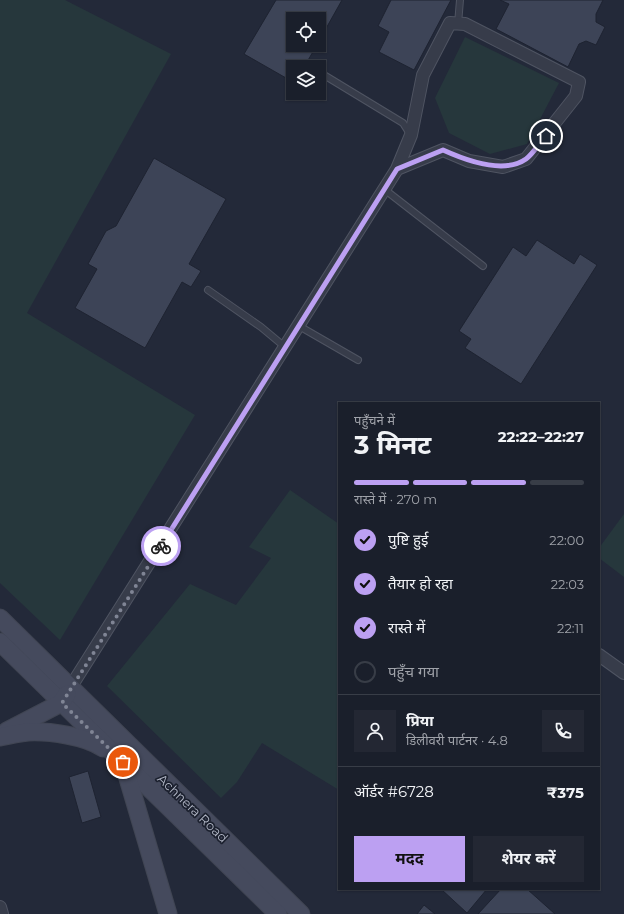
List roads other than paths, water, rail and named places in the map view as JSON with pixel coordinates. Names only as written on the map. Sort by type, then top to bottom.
[{"type":"main road","name":"Achnera Road","points":[[0,618],[301,914]]},
{"type":"main road","name":"Achnera Road","points":[[0,642],[278,914]]},
{"type":"main road","points":[[0,736],[62,703],[70,688]]},
{"type":"main road","points":[[0,736],[27,732],[49,733],[81,739],[100,746],[123,762],[168,914]]},
{"type":"street","points":[[70,688],[397,169],[411,136],[423,75],[450,23],[465,24],[579,82],[576,96],[526,159],[503,166],[469,161],[443,150],[397,169]]},
{"type":"street","points":[[600,656],[624,673]]},
{"type":"street","points":[[0,907],[2,914]]},
{"type":"lane","points":[[458,24],[460,0]]},
{"type":"lane","points":[[326,76],[403,123],[411,136]]},
{"type":"lane","points":[[384,189],[483,266]]},
{"type":"lane","points":[[208,290],[261,327],[285,347]]},
{"type":"lane","points":[[299,326],[358,360]]}]
